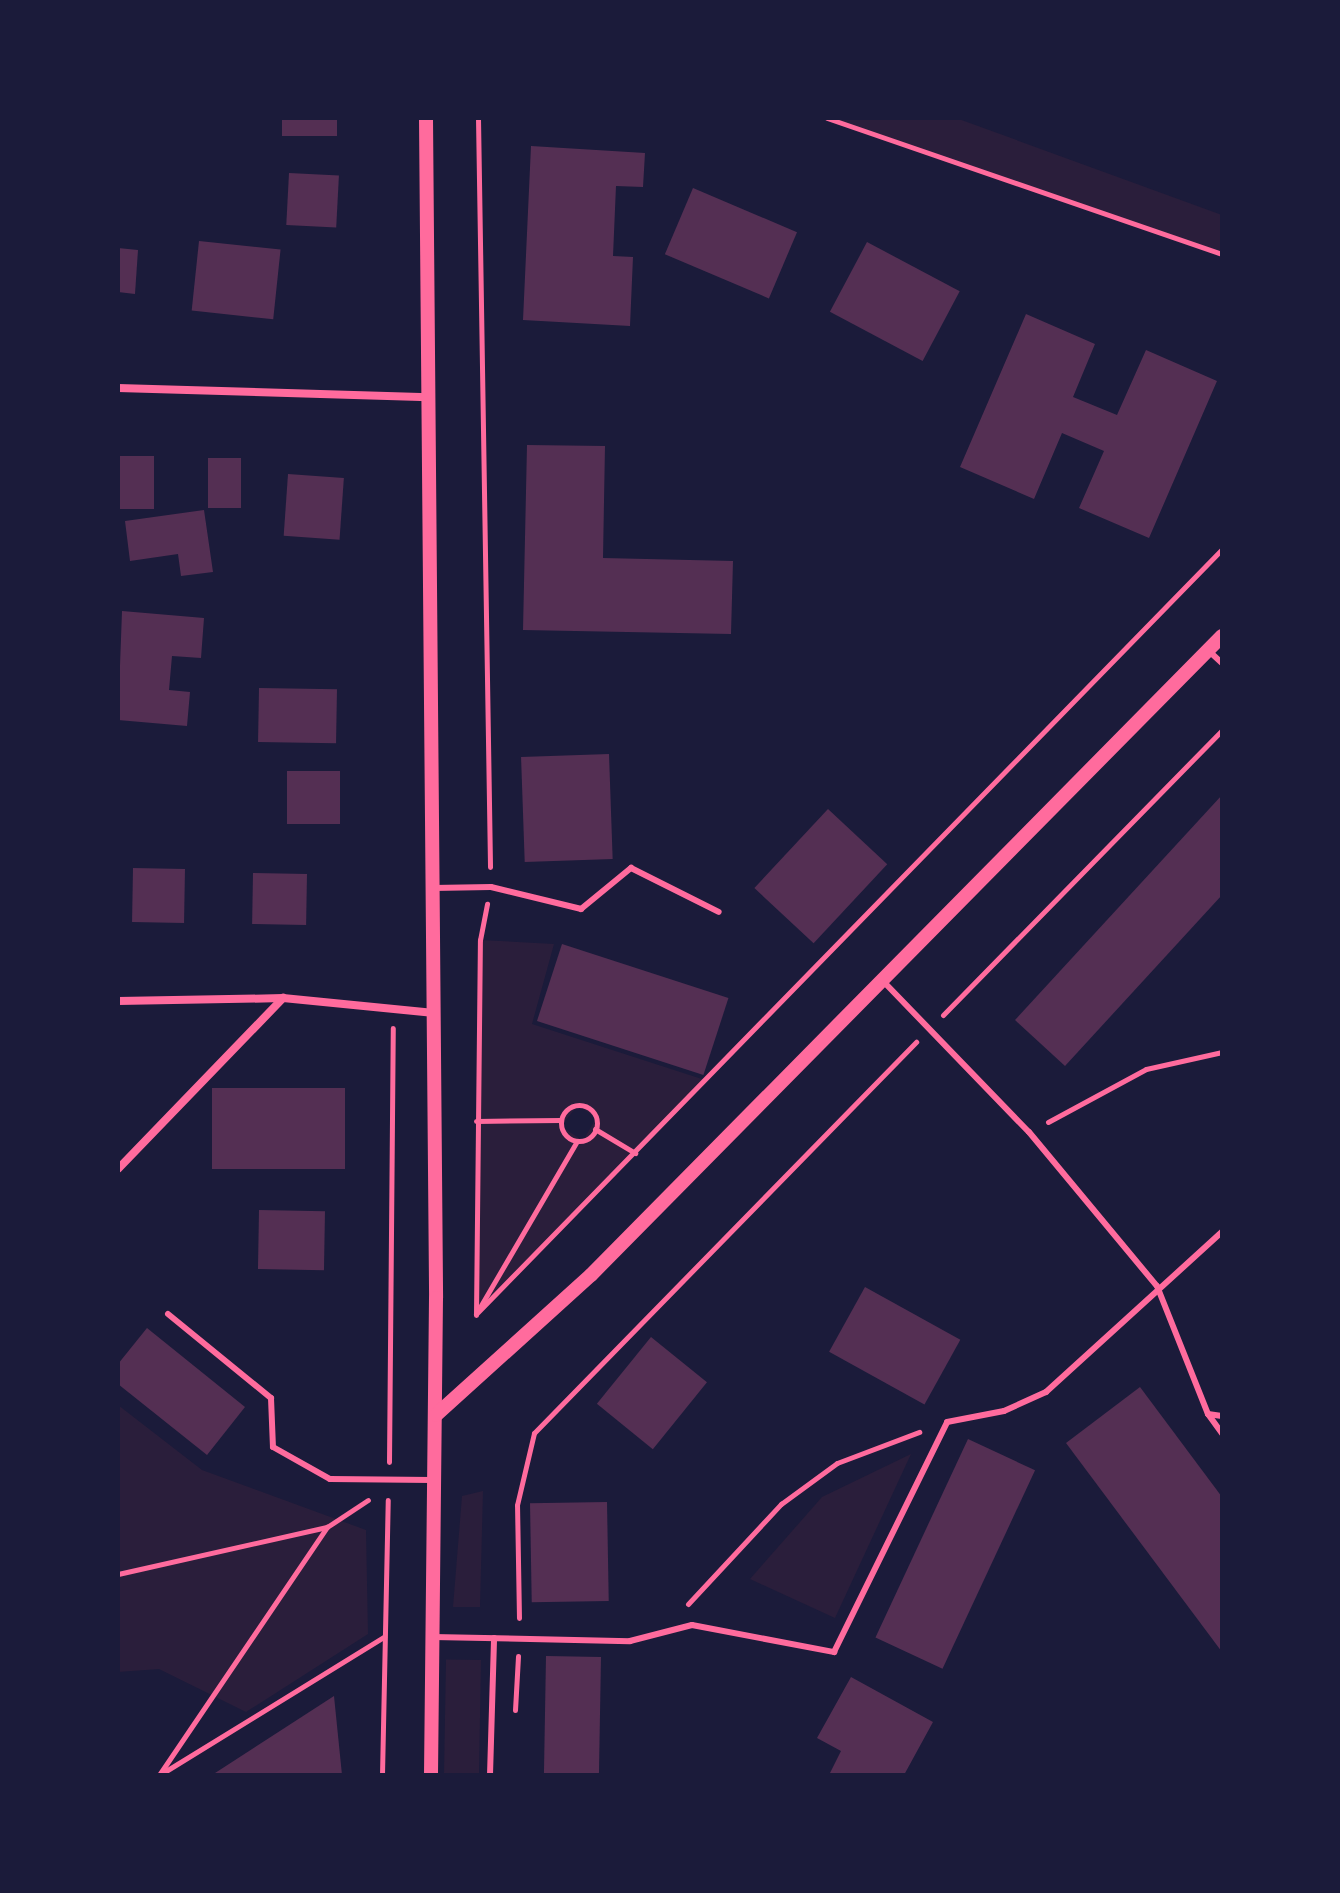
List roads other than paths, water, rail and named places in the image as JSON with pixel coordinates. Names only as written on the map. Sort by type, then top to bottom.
[{"type":"street","points":[[426,118],[431,397],[436,1415],[431,1775]]},
{"type":"street","points":[[118,388],[431,397]]},
{"type":"street","points":[[436,1415],[591,1275],[880,977],[1222,636]]},
{"type":"street","points":[[118,1001],[283,998],[394,1013],[434,1013]]},
{"type":"street","points":[[118,1169],[283,998]]},
{"type":"lane","points":[[1208,649],[1222,663]]},
{"type":"lane","points":[[433,888],[491,887],[581,909],[631,868],[719,912]]},
{"type":"lane","points":[[880,977],[1029,1132],[1157,1286],[1208,1414],[1222,1433]]},
{"type":"lane","points":[[433,1637],[630,1641],[692,1625],[736,1630],[834,1652],[947,1422],[1004,1411],[1046,1392],[1157,1286],[1222,1232]]},
{"type":"lane","points":[[168,1314],[271,1398],[273,1447],[330,1479],[436,1480]]},
{"type":"lane","points":[[1208,1414],[1222,1416]]},
{"type":"lane","points":[[490,1775],[494,1638]]}]
